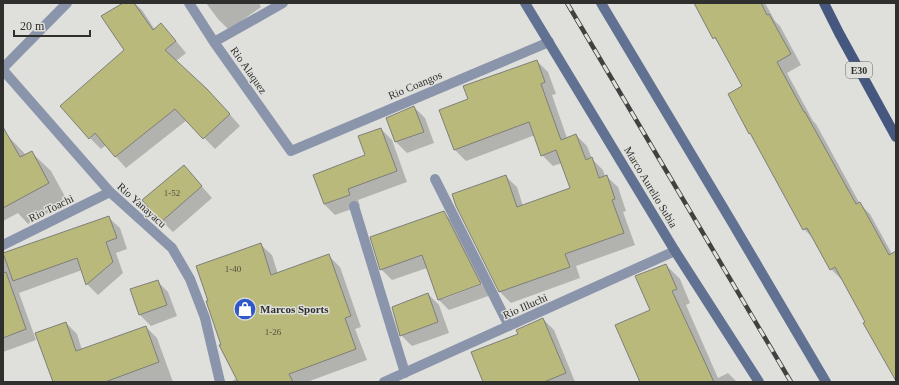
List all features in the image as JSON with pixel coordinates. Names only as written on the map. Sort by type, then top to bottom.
[{"type":"main road","name":"Marco Aurelio Subia","points":[[524,3],[675,251],[759,382]]},
{"type":"main road","points":[[601,3],[826,382]]},
{"type":"main road","name":"E30","points":[[824,3],[838,33],[896,137]]},
{"type":"street","points":[[3,69],[67,3]]},
{"type":"street","name":"Rio Alaquez","points":[[189,3],[214,42],[291,151]]},
{"type":"street","points":[[214,42],[283,3]]},
{"type":"street","name":"Rio Coangos","points":[[291,151],[549,42]]},
{"type":"street","name":"Rio Yanayacu","points":[[3,69],[110,192],[172,248],[190,279],[205,318],[220,382]]},
{"type":"street","points":[[435,179],[509,326]]},
{"type":"street","name":"Rio Toachi","points":[[3,245],[110,192]]},
{"type":"street","points":[[354,206],[405,373]]},
{"type":"street","name":"Rio Illuchi","points":[[384,382],[675,251]]},
{"type":"building","points":[[123,3],[134,3],[153,30],[161,23],[176,41],[165,50],[207,89],[230,114],[203,139],[175,109],[115,157],[95,133],[89,139],[60,106],[124,50],[101,16]]},
{"type":"building","points":[[694,3],[761,3],[767,15],[769,14],[791,54],[777,62],[856,204],[860,202],[889,255],[896,251],[896,381],[863,323],[865,322],[835,267],[830,270],[807,228],[803,230],[750,133],[749,134],[728,94],[742,86],[715,37],[713,39]]},
{"type":"building","points":[[537,60],[545,82],[541,84],[561,140],[576,134],[586,160],[592,157],[599,178],[607,175],[615,199],[612,200],[624,233],[565,254],[570,267],[499,292],[456,206],[452,194],[506,175],[517,207],[570,188],[556,150],[541,156],[529,122],[454,150],[439,110],[468,99],[463,86]]},
{"type":"building","points":[[414,106],[424,132],[395,142],[386,118]]},
{"type":"building","points":[[3,127],[20,157],[32,151],[49,183],[3,208]]},
{"type":"building","points":[[381,128],[397,171],[348,189],[350,195],[324,204],[313,175],[365,155],[358,136]]},
{"type":"building","points":[[184,165],[202,186],[161,222],[142,200]]},
{"type":"building","points":[[444,211],[481,284],[438,300],[422,255],[380,270],[370,237]]},
{"type":"building","points":[[109,216],[117,238],[106,242],[113,262],[86,285],[77,258],[13,281],[3,253]]},
{"type":"building","points":[[261,243],[271,275],[329,254],[351,316],[345,318],[356,349],[289,374],[293,382],[238,382],[219,345],[221,345],[196,266]]},
{"type":"building","points":[[666,264],[677,289],[672,291],[714,382],[640,382],[615,325],[650,310],[635,276]]},
{"type":"building","points":[[6,272],[26,329],[3,338],[3,273]]},
{"type":"building","points":[[158,280],[167,305],[139,315],[130,289]]},
{"type":"building","points":[[428,293],[438,322],[400,336],[392,307]]},
{"type":"building","points":[[543,318],[566,373],[544,382],[483,382],[471,352],[518,334],[516,330]]},
{"type":"building","points":[[66,322],[76,351],[146,326],[159,362],[105,382],[53,382],[35,333]]},
{"type":"railway","points":[[567,3],[791,382]]},
{"type":"place","name":"Marcos Sports","points":[[245,309]]}]
